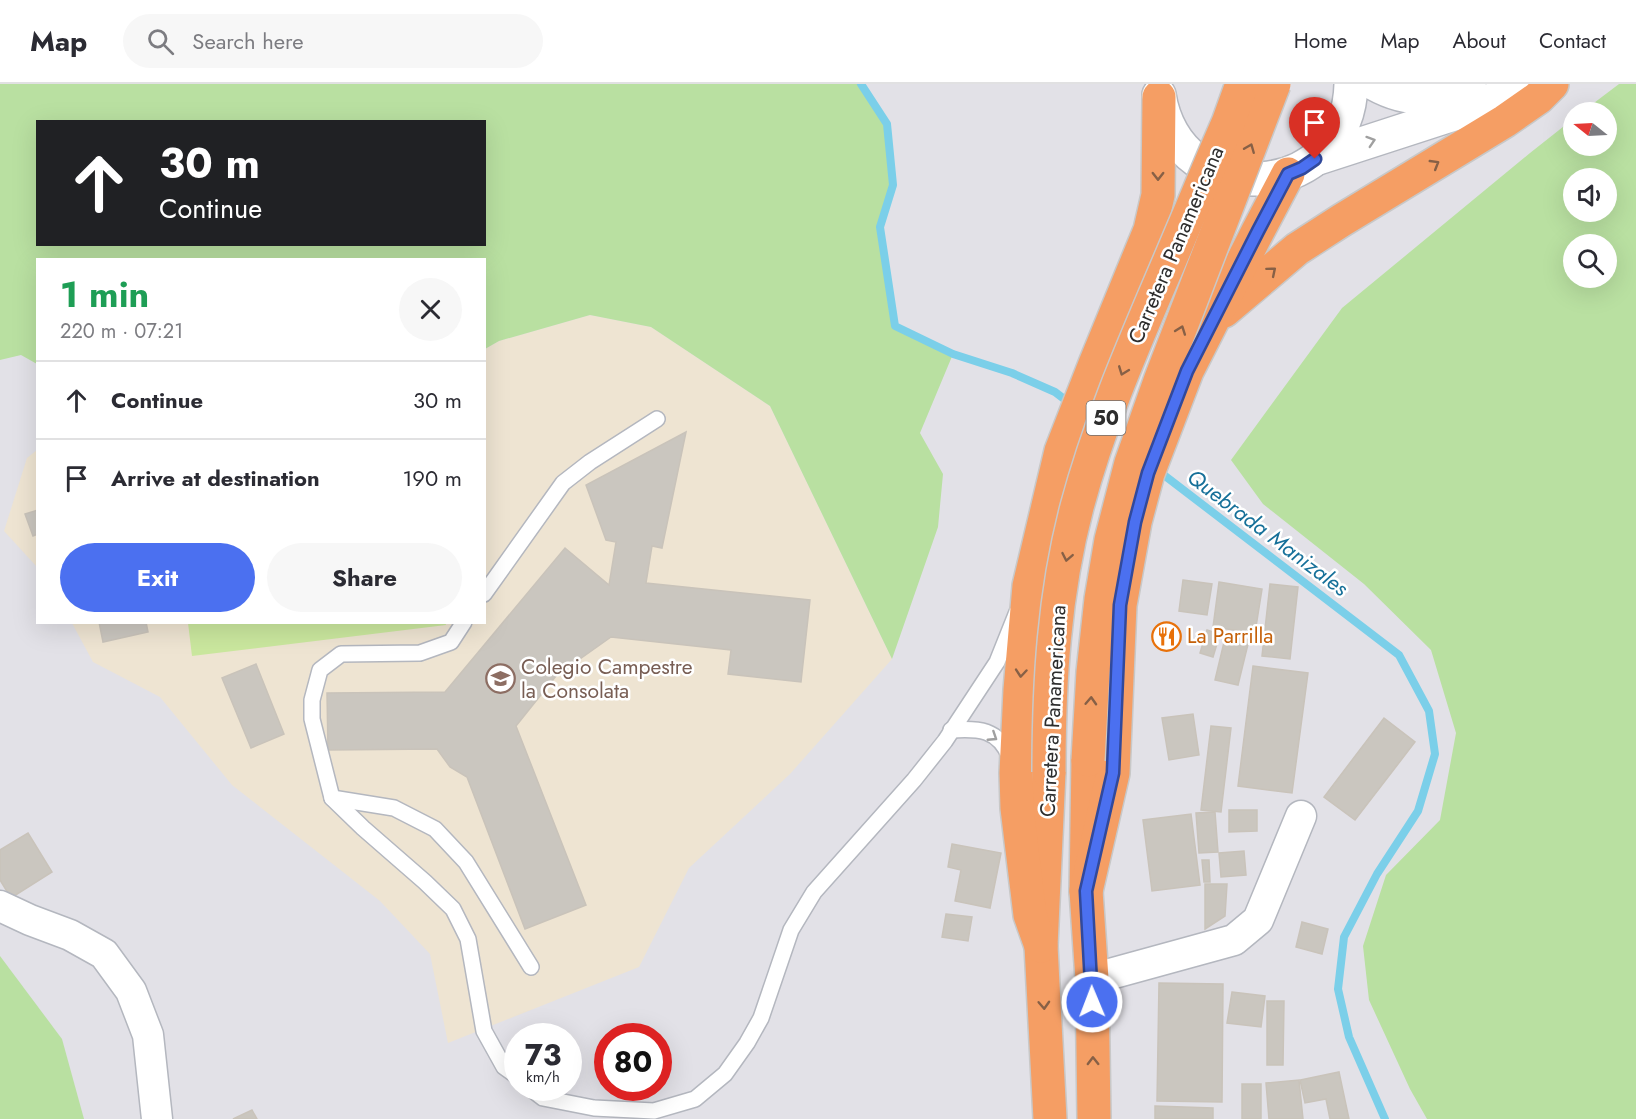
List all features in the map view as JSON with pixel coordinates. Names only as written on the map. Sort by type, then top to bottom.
[{"type":"highway","name":"Carretera Panamericana","points":[[1050,1119],[1041,946],[1049,772],[1049,711],[1059,597],[1077,508],[1092,457],[1127,360],[1228,123],[1242,84]]},
{"type":"highway","name":"Carretera Panamericana","points":[[1094,1119],[1092,979],[1086,891],[1088,760],[1093,672],[1101,599],[1111,540],[1128,472],[1150,409],[1274,84]]},
{"type":"highway","points":[[1211,322],[1297,249],[1505,121],[1538,98],[1552,84]]},
{"type":"highway","points":[[1041,946],[1030,915],[1017,808],[1016,773],[1020,690],[1029,586],[1061,451],[1150,230],[1158,195],[1159,90]]},
{"type":"highway","points":[[1086,891],[1113,773],[1120,605],[1135,522],[1148,473],[1187,371],[1211,322],[1302,166]]},
{"type":"main road","points":[[1302,166],[1330,144],[1341,127],[1348,107],[1351,84]]},
{"type":"main road","points":[[1375,84],[1392,93],[1432,98],[1511,91]]},
{"type":"main road","points":[[1159,90],[1167,124],[1183,148],[1205,167],[1231,178],[1260,180],[1463,111],[1511,91]]},
{"type":"street","points":[[1092,979],[1234,940],[1258,920],[1301,816]]},
{"type":"street","points":[[0,906],[70,935],[104,954],[131,991],[148,1035],[157,1119]]},
{"type":"lane","points":[[486,591],[563,483],[590,462],[657,419]]},
{"type":"lane","points":[[558,1101],[594,1108],[654,1111],[695,1099],[725,1074],[761,1018],[791,930],[814,892],[914,780],[945,741],[997,662],[1029,586]]},
{"type":"lane","points":[[463,624],[451,642],[420,653],[341,654],[320,670],[312,700],[312,718],[332,798],[453,909],[468,939],[484,1031],[504,1067]]},
{"type":"lane","points":[[951,730],[973,728],[991,734],[1000,740],[1016,773]]},
{"type":"lane","points":[[332,798],[394,808],[435,829],[466,862],[531,967]]},
{"type":"shaded area","points":[[861,84],[1636,84],[1636,1119],[0,1119],[0,288],[36,286],[36,624],[486,624],[486,258],[484,258],[484,246],[486,244],[895,326],[880,227],[893,185],[887,124]]},
{"type":"shaded area","name":"Colegio Campestre la Consolata","points":[[590,315],[651,327],[770,406],[892,659],[790,774],[689,868],[639,967],[448,1043],[430,954],[380,901],[232,785],[160,697],[93,662],[73,624],[486,624],[486,348],[499,341]]},
{"type":"shaded area","points":[[36,451],[36,566],[4,531],[27,458]]},
{"type":"green space","points":[[0,84],[861,84],[887,124],[893,185],[880,227],[895,326],[953,354],[920,433],[943,474],[938,527],[892,659],[770,406],[651,327],[590,315],[499,341],[486,348],[486,258],[36,258],[36,363],[21,355],[0,360]]},
{"type":"green space","points":[[1619,84],[1636,84],[1636,1119],[1427,1119],[1410,1089],[1369,1000],[1363,946],[1386,875],[1440,820],[1456,733],[1431,650],[1364,584],[1263,504],[1231,460],[1342,308],[1563,127],[1563,156],[1617,156],[1617,102],[1595,102]]},
{"type":"green space","points":[[188,624],[446,625],[192,656]]},
{"type":"green space","points":[[0,956],[62,1039],[84,1119],[0,1119]]},
{"type":"building","points":[[686,432],[662,548],[652,546],[646,583],[810,600],[801,682],[728,674],[731,650],[611,637],[556,676],[516,726],[586,905],[525,929],[467,777],[450,767],[437,749],[328,750],[327,693],[445,692],[565,548],[609,585],[616,542],[606,540],[586,485]]},
{"type":"building","points":[[36,511],[36,535],[33,536],[25,514]]},
{"type":"building","points":[[1183,580],[1212,584],[1207,615],[1179,611]]},
{"type":"building","points":[[1219,582],[1262,589],[1255,633],[1213,627]]},
{"type":"building","points":[[1270,584],[1298,587],[1290,659],[1262,656]]},
{"type":"building","points":[[99,624],[146,624],[148,632],[103,642]]},
{"type":"building","points":[[1207,630],[1220,634],[1213,657],[1200,653]]},
{"type":"building","points":[[1226,634],[1249,640],[1238,685],[1215,680]]},
{"type":"building","points":[[256,664],[284,734],[251,748],[222,678]]},
{"type":"building","points":[[1253,666],[1308,673],[1292,793],[1238,786]]},
{"type":"building","points":[[1193,714],[1199,755],[1169,760],[1162,718]]},
{"type":"building","points":[[1384,718],[1415,742],[1355,820],[1324,797]]},
{"type":"building","points":[[1211,726],[1231,728],[1221,812],[1201,810]]},
{"type":"building","points":[[1229,810],[1257,810],[1257,831],[1229,832]]},
{"type":"building","points":[[1215,812],[1218,852],[1199,853],[1196,813]]},
{"type":"building","points":[[1191,814],[1200,885],[1152,891],[1143,820]]},
{"type":"building","points":[[28,833],[52,872],[11,898],[0,880],[0,850]]},
{"type":"building","points":[[952,844],[1001,853],[990,908],[955,901],[961,870],[948,867]]},
{"type":"building","points":[[1244,851],[1246,875],[1221,877],[1219,853]]},
{"type":"building","points":[[1202,860],[1209,860],[1210,882],[1204,882]]},
{"type":"building","points":[[1205,884],[1227,884],[1225,916],[1205,929]]},
{"type":"building","points":[[946,914],[972,917],[968,941],[942,937]]},
{"type":"building","points":[[1302,922],[1328,929],[1322,954],[1296,947]]},
{"type":"building","points":[[1159,983],[1223,984],[1222,1102],[1157,1101]]},
{"type":"building","points":[[1232,992],[1265,996],[1261,1027],[1227,1023]]},
{"type":"building","points":[[1267,1001],[1284,1001],[1283,1065],[1267,1065]]},
{"type":"building","points":[[1339,1072],[1349,1119],[1330,1119],[1326,1099],[1305,1103],[1300,1080]]},
{"type":"building","points":[[1299,1080],[1303,1119],[1269,1119],[1266,1083]]},
{"type":"building","points":[[1242,1084],[1261,1084],[1261,1119],[1242,1119]]},
{"type":"building","points":[[1155,1106],[1213,1108],[1213,1119],[1155,1119]]},
{"type":"building","points":[[252,1110],[257,1119],[233,1119]]},
{"type":"waterway","name":"Quebrada Manizales","points":[[861,84],[887,124],[893,185],[880,227],[895,326],[953,354],[1012,373],[1055,392],[1072,405]]},
{"type":"waterway","name":"Quebrada Manizales","points":[[1156,469],[1399,655],[1429,711],[1435,754],[1418,811],[1377,874],[1344,937],[1338,989],[1349,1037],[1385,1119]]},
{"type":"place","name":"La Parrilla","points":[[1166,636]]},
{"type":"place","name":"Colegio Campestre la Consolata","points":[[500,679]]},
{"type":"route","points":[[1092,1002],[1086,891],[1113,773],[1120,605],[1135,522],[1148,473],[1187,371],[1211,322],[1288,174],[1315,159]]}]
